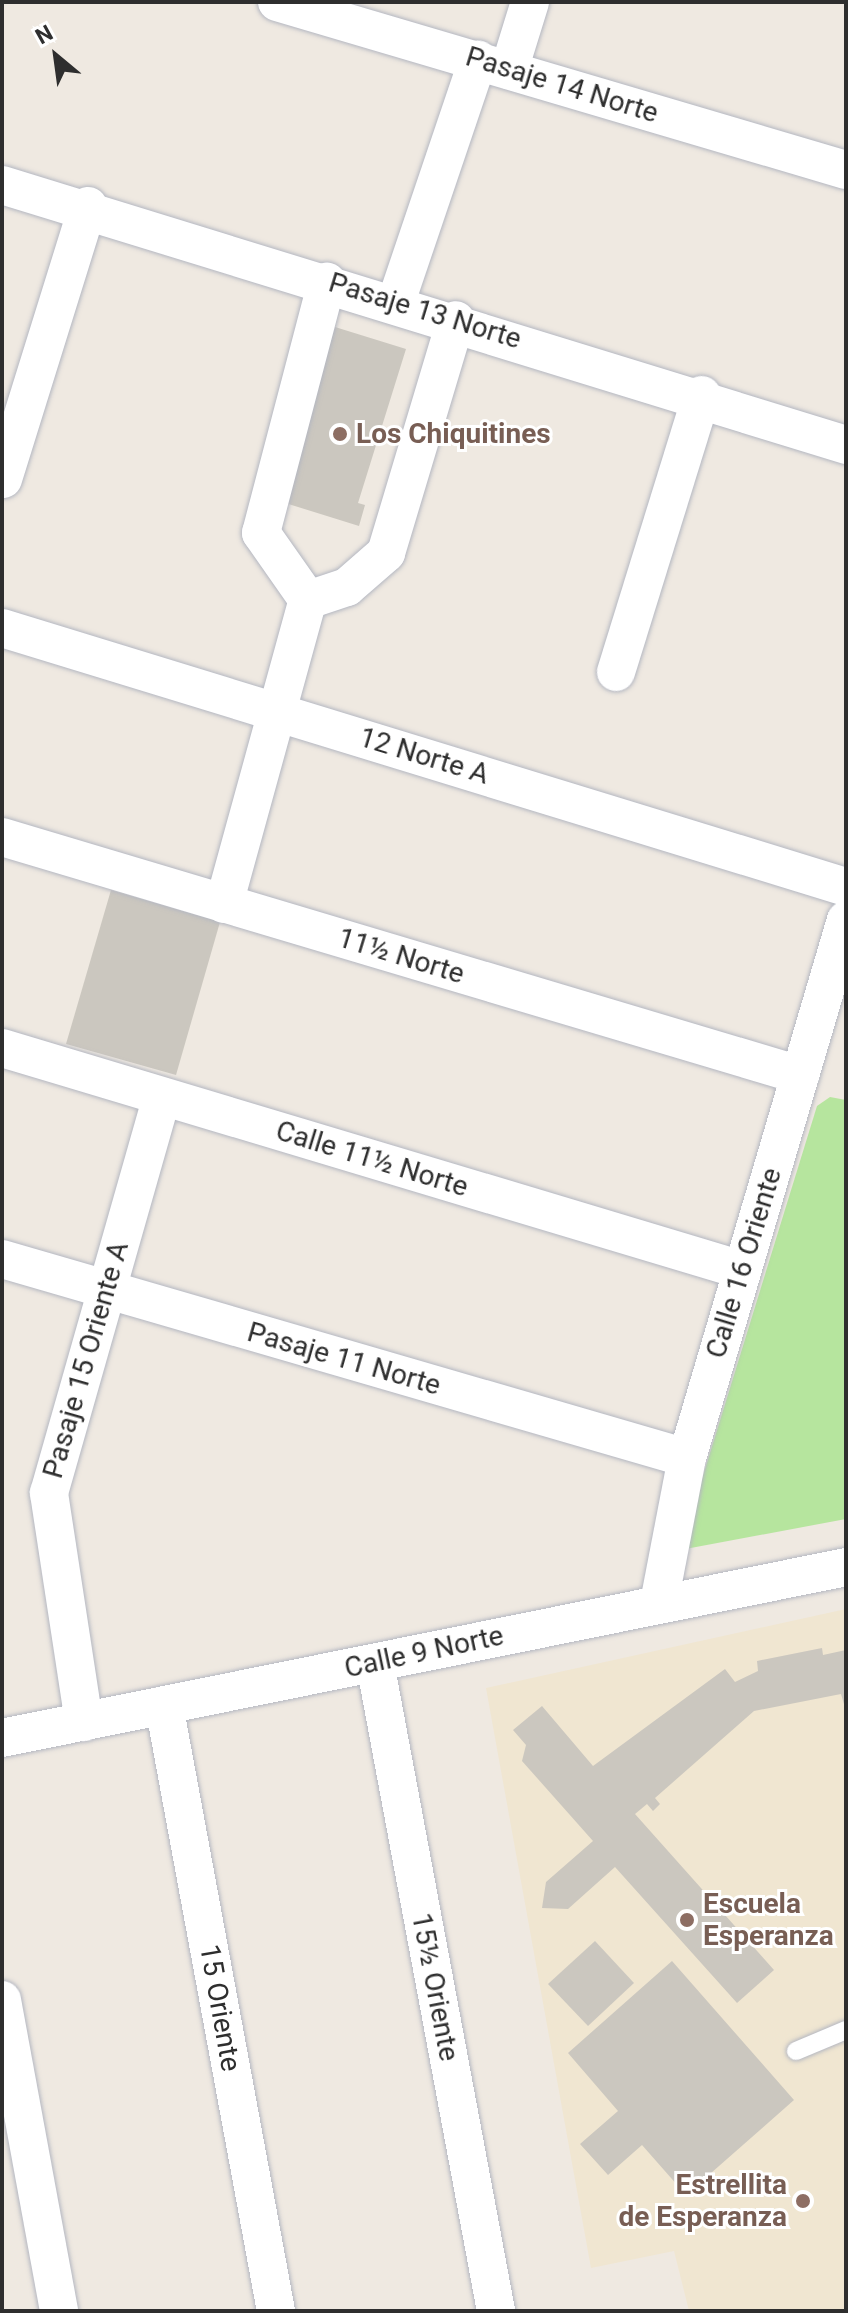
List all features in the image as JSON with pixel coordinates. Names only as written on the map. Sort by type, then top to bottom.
[{"type":"street","name":"Pasaje 14 Norte","points":[[277,2],[846,170]]},
{"type":"street","points":[[396,302],[493,65],[530,2]]},
{"type":"street","name":"Pasaje 13 Norte","points":[[2,185],[88,206],[702,395],[846,445]]},
{"type":"street","points":[[3,479],[88,206]]},
{"type":"street","points":[[224,904],[280,711],[308,600],[261,533],[327,281]]},
{"type":"street","points":[[308,600],[347,587],[386,553],[456,320]]},
{"type":"street","points":[[616,672],[702,395]]},
{"type":"street","name":"12 Norte A","points":[[2,628],[846,887]]},
{"type":"street","name":"11½ Norte","points":[[2,837],[800,1075]]},
{"type":"street","name":"Calle 16 Oriente","points":[[659,1603],[687,1458],[845,929]]},
{"type":"street","name":"Calle 11½ Norte","points":[[2,1048],[742,1270]]},
{"type":"street","name":"Pasaje 15 Oriente A","points":[[84,1722],[49,1493],[162,1097]]},
{"type":"street","name":"Pasaje 11 Norte","points":[[2,1259],[687,1458]]},
{"type":"street","name":"Calle 9 Norte","points":[[2,1738],[846,1567]]},
{"type":"street","name":"15½ Oriente","points":[[375,1663],[496,2311]]},
{"type":"street","name":"15 Oriente","points":[[164,1705],[276,2311]]},
{"type":"street","points":[[2,2000],[59,2311]]},
{"type":"lane","points":[[796,2051],[846,2030]]},
{"type":"shaded area","name":"Escuela Esperanza","points":[[846,1609],[846,2311],[689,2311],[674,2251],[591,2268],[486,1688]]},
{"type":"green space","points":[[830,1097],[846,1100],[846,1519],[680,1550],[817,1106]]},
{"type":"building","name":"Los Chiquitines","points":[[335,327],[406,349],[358,503],[365,505],[359,526],[282,502]]},
{"type":"building","points":[[111,890],[220,922],[176,1075],[66,1044]]},
{"type":"building","points":[[822,1648],[823,1655],[846,1650],[846,1711],[841,1694],[754,1711],[655,1798],[660,1804],[653,1811],[647,1804],[635,1814],[774,1970],[737,2003],[615,1867],[568,1909],[542,1908],[546,1882],[593,1841],[522,1761],[526,1745],[513,1730],[542,1706],[593,1766],[725,1669],[735,1682],[758,1671],[757,1661]]},
{"type":"building","points":[[595,1941],[634,1983],[588,2026],[548,1984]]},
{"type":"building","points":[[672,1961],[794,2100],[686,2195],[642,2145],[608,2175],[580,2144],[618,2111],[568,2053]]},
{"type":"place","name":"Los Chiquitines","points":[[340,434]]},
{"type":"place","name":"Escuela Esperanza","points":[[687,1920]]},
{"type":"place","name":"Estrellita de Esperanza","points":[[803,2201]]}]
